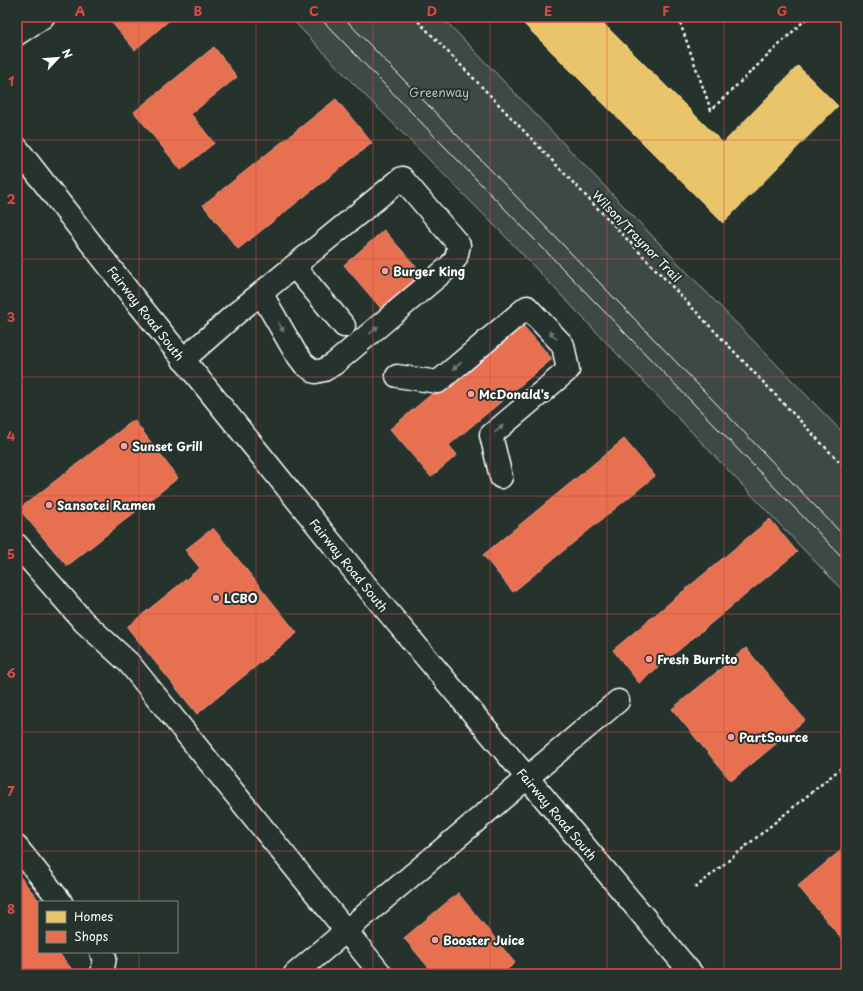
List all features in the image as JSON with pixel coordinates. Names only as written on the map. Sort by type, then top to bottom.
[{"type":"main road","points":[[17,34],[43,17]]},
{"type":"main road","name":"Fairway Road South","points":[[17,148],[183,360],[377,600],[692,974]]},
{"type":"main road","points":[[17,172],[40,179]]},
{"type":"main road","points":[[183,360],[233,316],[261,293],[294,266],[402,178],[459,245],[456,258],[450,266],[334,364],[324,370],[315,372],[304,364],[295,352],[261,293]]},
{"type":"main road","points":[[294,266],[344,326]]},
{"type":"main road","points":[[397,376],[438,382],[527,307],[563,345],[568,370],[491,435],[501,477]]},
{"type":"main road","points":[[17,545],[84,622],[129,663],[347,931],[380,974]]},
{"type":"main road","points":[[295,974],[618,701]]},
{"type":"main road","points":[[17,846],[60,901]]},
{"type":"main road","points":[[102,953],[105,957],[102,974]]},
{"type":"path","name":"Wilson/Traynor Trail","points":[[414,17],[846,468]]},
{"type":"path","points":[[678,17],[711,110],[807,18]]},
{"type":"path","points":[[695,888],[846,764]]},
{"type":"green space","name":"Greenway","points":[[290,17],[442,17],[846,436],[846,594],[503,234],[344,74]]},
{"type":"building: Homes","points":[[517,17],[597,17],[723,143],[798,66],[838,106],[723,223]]},
{"type":"building: Shops","points":[[107,17],[173,17],[135,50]]},
{"type":"building: Shops","points":[[214,47],[237,77],[191,114],[214,143],[181,170],[134,112]]},
{"type":"building: Shops","points":[[336,99],[372,143],[238,249],[203,205]]},
{"type":"building: Shops","name":"Burger King","points":[[384,230],[426,278],[385,313],[344,265]]},
{"type":"building: Shops","name":"McDonald's","points":[[519,321],[552,359],[449,445],[457,455],[431,477],[390,429]]},
{"type":"building: Shops","points":[[134,420],[178,478],[67,566],[19,509]]},
{"type":"building: Shops","points":[[624,439],[655,476],[513,592],[483,555]]},
{"type":"building: Shops","points":[[770,519],[797,552],[639,683],[613,650]]},
{"type":"building: Shops","name":"LCBO","points":[[213,528],[297,633],[197,714],[127,627],[200,568],[185,550]]},
{"type":"building: Shops","points":[[746,648],[805,720],[731,781],[672,709]]},
{"type":"building: Shops","points":[[846,846],[846,944],[798,886]]},
{"type":"building: Shops","points":[[17,873],[39,901],[38,901],[38,953],[59,953],[74,972],[72,974],[17,974]]},
{"type":"building: Shops","points":[[458,893],[515,963],[501,974],[434,974],[404,938]]},
{"type":"tram line","points":[[319,17],[846,561]]},
{"type":"tram line","points":[[343,17],[846,538]]},
{"type":"place","name":"Burger King","points":[[385,271]]},
{"type":"place","name":"McDonald's","points":[[471,394]]},
{"type":"place","name":"Sunset Grill","points":[[124,446]]},
{"type":"place","name":"Sansotei Ramen","points":[[49,505]]},
{"type":"place","name":"LCBO","points":[[216,598]]},
{"type":"place","name":"Fresh Burrito","points":[[649,659]]},
{"type":"place","name":"PartSource","points":[[731,737]]},
{"type":"place","name":"Booster Juice","points":[[435,940]]}]
